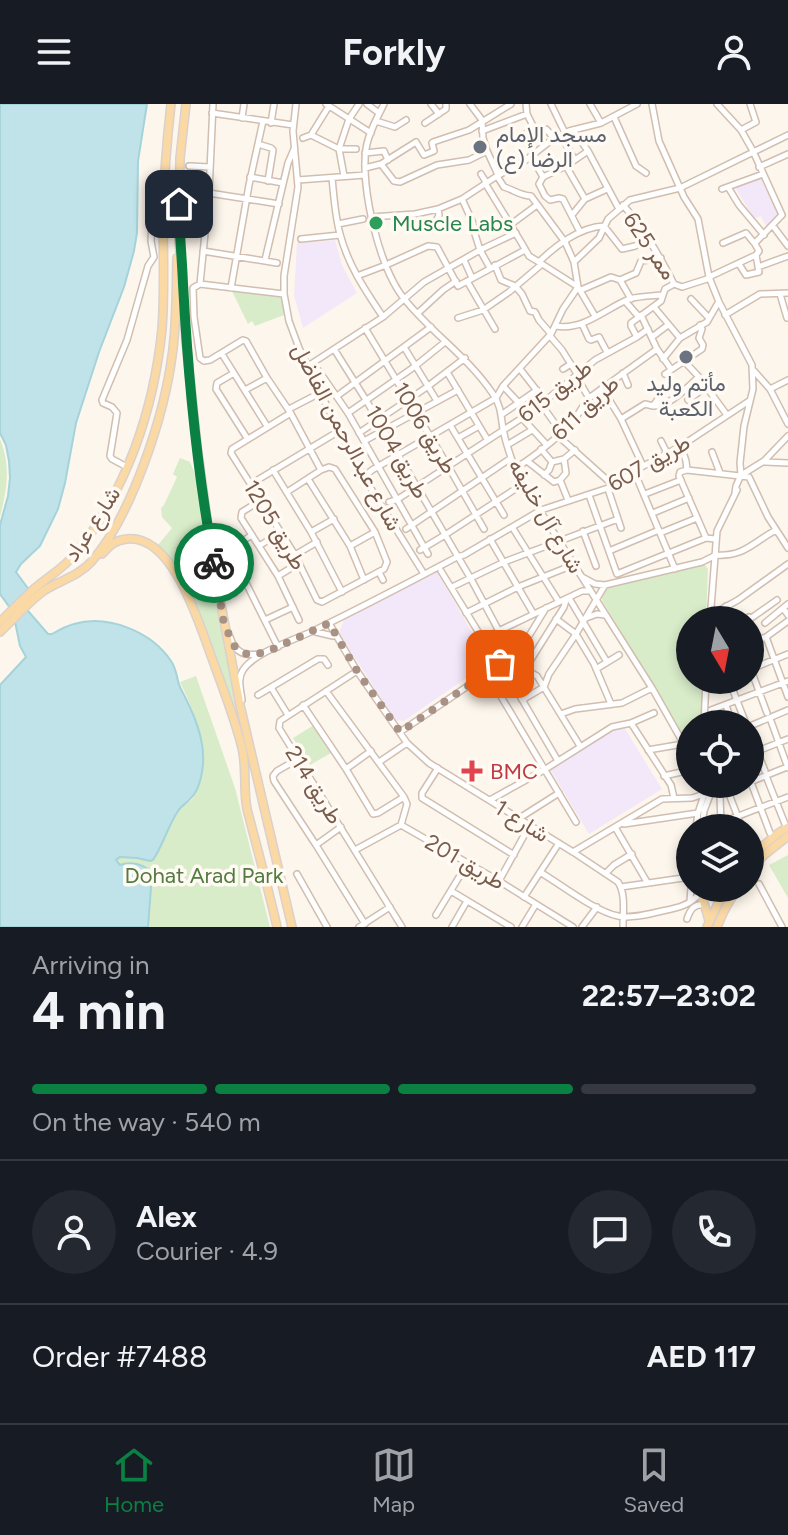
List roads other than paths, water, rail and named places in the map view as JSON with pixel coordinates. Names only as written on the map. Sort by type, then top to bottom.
[{"type":"main road","name":"شارع عراد","points":[[1,628],[76,554],[107,507],[135,447],[153,388],[162,330],[164,176],[171,104]]},
{"type":"main road","points":[[94,559],[125,506],[160,414],[170,372],[175,329],[180,158],[186,104]]},
{"type":"main road","points":[[179,238],[197,446],[224,624],[292,927]]},
{"type":"main road","name":"شارع عراد","points":[[35,593],[75,575],[116,541],[130,538],[141,540],[161,554],[182,585],[241,744],[246,805],[277,927]]},
{"type":"main road","points":[[764,844],[786,825]]},
{"type":"main road","points":[[764,855],[788,836]]},
{"type":"main road","points":[[704,902],[708,924]]},
{"type":"main road","points":[[708,924],[723,902]]},
{"type":"main road","points":[[717,927],[727,902]]},
{"type":"street","points":[[200,284],[209,193],[213,104]]},
{"type":"street","points":[[242,118],[244,104]]},
{"type":"street","points":[[271,123],[274,104]]},
{"type":"street","name":"شارع عبدالرحمن الفاضل","points":[[296,104],[293,125],[298,180],[284,276],[289,321],[339,431],[424,574]]},
{"type":"street","points":[[303,138],[311,135],[328,104],[371,133]]},
{"type":"street","points":[[344,176],[339,149],[349,119],[359,104]]},
{"type":"street","points":[[367,104],[380,113]]},
{"type":"street","name":"شارع آل خليفه","points":[[384,104],[365,153],[365,171],[371,217],[386,265],[405,300],[465,358],[496,398],[511,458],[523,484],[676,729]]},
{"type":"street","points":[[431,104],[439,114]]},
{"type":"street","points":[[425,123],[446,109],[446,104]]},
{"type":"street","points":[[470,104],[482,120],[487,151],[504,187],[516,190],[523,196],[531,196],[565,242],[574,262],[580,289],[595,316]]},
{"type":"street","points":[[298,180],[332,178],[365,171],[416,142],[424,155],[430,153],[435,151],[433,142],[469,130],[511,104]]},
{"type":"street","points":[[526,104],[527,114],[537,132],[547,129],[554,138]]},
{"type":"street","points":[[551,104],[574,159]]},
{"type":"street","points":[[590,104],[601,123]]},
{"type":"street","points":[[371,217],[415,214],[462,199],[554,138],[601,123],[637,104]]},
{"type":"street","points":[[652,104],[659,141],[684,197],[698,219],[710,278],[719,302],[747,351],[753,371],[753,389],[744,426],[741,482],[715,539],[711,606]]},
{"type":"street","points":[[717,104],[741,130],[785,215],[755,244]]},
{"type":"street","points":[[741,130],[756,122],[750,104]]},
{"type":"street","points":[[212,113],[293,125]]},
{"type":"street","points":[[482,131],[527,114]]},
{"type":"street","points":[[614,117],[636,166],[646,173]]},
{"type":"street","points":[[376,121],[395,127],[406,120]]},
{"type":"street","points":[[231,288],[263,121]]},
{"type":"street","points":[[514,141],[535,128]]},
{"type":"street","name":"ممر 625","points":[[573,130],[588,151],[607,189],[621,207],[633,216],[676,286]]},
{"type":"street","points":[[311,135],[339,149],[356,149]]},
{"type":"street","points":[[574,262],[599,238],[604,226],[630,200],[680,188],[788,135]]},
{"type":"street","points":[[258,144],[273,149],[268,181]]},
{"type":"street","points":[[265,260],[288,163],[295,148]]},
{"type":"street","points":[[365,153],[384,151],[388,160]]},
{"type":"street","points":[[381,164],[396,182],[437,165],[469,160],[487,151]]},
{"type":"street","points":[[580,232],[561,198],[550,200],[539,184],[543,177],[588,151]]},
{"type":"street","points":[[430,153],[437,165]]},
{"type":"street","points":[[759,167],[788,154]]},
{"type":"street","points":[[531,156],[543,177]]},
{"type":"street","points":[[189,166],[210,167]]},
{"type":"street","points":[[566,166],[585,199]]},
{"type":"street","points":[[481,174],[525,250],[580,289]]},
{"type":"street","points":[[763,174],[725,188],[764,235]]},
{"type":"street","points":[[127,467],[110,456],[117,413],[102,400],[127,340],[148,266],[154,257],[151,241],[154,184],[157,178],[164,176]]},
{"type":"street","points":[[250,177],[283,183]]},
{"type":"street","points":[[332,178],[340,235],[357,276],[383,317]]},
{"type":"street","points":[[572,215],[585,199],[607,189]]},
{"type":"street","points":[[663,192],[684,197]]},
{"type":"street","points":[[209,193],[279,204]]},
{"type":"street","points":[[510,225],[545,196]]},
{"type":"street","points":[[462,199],[480,250],[501,280],[515,286],[522,294],[530,311],[535,312],[562,350],[589,398]]},
{"type":"street","points":[[437,219],[438,209]]},
{"type":"street","points":[[338,224],[363,219]]},
{"type":"street","points":[[458,318],[483,310],[515,286],[546,256],[580,232],[604,226]]},
{"type":"street","points":[[604,226],[622,249],[648,239]]},
{"type":"street","points":[[773,226],[788,246]]},
{"type":"street","points":[[748,236],[759,228]]},
{"type":"street","points":[[308,366],[383,317],[424,282],[516,233]]},
{"type":"street","points":[[723,243],[744,233],[755,244],[759,272],[746,275],[739,264]]},
{"type":"street","points":[[301,239],[340,235]]},
{"type":"street","points":[[357,276],[428,246],[439,248],[457,284]]},
{"type":"street","points":[[418,313],[443,290],[470,280],[525,250]]},
{"type":"street","points":[[203,251],[277,263]]},
{"type":"street","points":[[637,337],[631,324],[654,307],[665,289],[710,278],[757,253]]},
{"type":"street","points":[[758,267],[788,256]]},
{"type":"street","points":[[363,474],[496,398],[503,386],[551,335],[563,309],[580,289],[611,277],[620,280],[636,273],[641,261],[661,258]]},
{"type":"street","points":[[464,260],[483,310],[495,329]]},
{"type":"street","points":[[620,280],[628,300],[671,369]]},
{"type":"street","points":[[284,294],[200,284],[193,288],[199,355],[206,361],[246,341],[321,470]]},
{"type":"street","points":[[725,315],[760,294],[788,293]]},
{"type":"street","points":[[780,294],[787,318]]},
{"type":"street","points":[[556,326],[568,328],[582,324],[628,300],[662,298]]},
{"type":"street","points":[[691,299],[708,317]]},
{"type":"street","points":[[663,359],[680,338],[707,322],[719,302]]},
{"type":"street","points":[[654,307],[680,338]]},
{"type":"street","points":[[582,324],[589,339],[599,337],[607,352]]},
{"type":"street","points":[[652,337],[668,325]]},
{"type":"street","points":[[665,374],[703,347],[699,338],[700,325]]},
{"type":"street","points":[[337,396],[431,327]]},
{"type":"street","name":"طريق 1006","points":[[365,328],[484,529]]},
{"type":"street","name":"طريق 615","points":[[389,502],[522,418],[607,352],[648,329]]},
{"type":"street","points":[[348,413],[445,342]]},
{"type":"street","points":[[404,347],[437,401]]},
{"type":"street","name":"طريق 1004","points":[[334,349],[471,579],[516,664],[534,674],[580,746]]},
{"type":"street","name":"طريق 611","points":[[515,468],[574,421],[589,398],[657,349]]},
{"type":"street","points":[[222,354],[267,426]]},
{"type":"street","points":[[359,433],[465,358]]},
{"type":"street","points":[[683,360],[707,386],[727,415]]},
{"type":"street","points":[[563,369],[571,364]]},
{"type":"street","points":[[520,369],[537,390],[559,434],[611,488],[621,528]]},
{"type":"street","points":[[319,371],[348,413],[375,468],[398,499],[428,554]]},
{"type":"street","points":[[753,371],[770,389],[788,424]]},
{"type":"street","points":[[447,372],[487,439]]},
{"type":"street","points":[[234,373],[217,383],[216,389],[247,438],[318,394]]},
{"type":"street","points":[[623,373],[628,385]]},
{"type":"street","points":[[621,419],[645,404],[661,406],[699,377]]},
{"type":"street","points":[[245,390],[267,378]]},
{"type":"street","points":[[753,389],[763,380]]},
{"type":"street","points":[[770,389],[788,380]]},
{"type":"street","points":[[503,386],[519,403]]},
{"type":"street","points":[[688,400],[707,386]]},
{"type":"street","points":[[602,388],[643,466]]},
{"type":"street","points":[[653,406],[665,389]]},
{"type":"street","points":[[364,441],[458,390]]},
{"type":"street","points":[[501,415],[537,390]]},
{"type":"street","name":"طريق 607","points":[[267,652],[464,555],[541,510],[611,488],[750,401]]},
{"type":"street","points":[[522,418],[552,462]]},
{"type":"street","points":[[450,425],[504,515]]},
{"type":"street","points":[[458,438],[479,426]]},
{"type":"street","points":[[507,445],[532,430]]},
{"type":"street","points":[[251,484],[339,431]]},
{"type":"street","points":[[741,475],[764,461],[788,436]]},
{"type":"street","name":"طريق 1205","points":[[247,438],[231,452],[295,555],[319,602],[342,592]]},
{"type":"street","points":[[661,441],[667,453]]},
{"type":"street","points":[[681,446],[687,470]]},
{"type":"street","points":[[552,462],[564,459],[575,450]]},
{"type":"street","points":[[712,452],[720,473]]},
{"type":"street","points":[[406,529],[511,458]]},
{"type":"street","points":[[527,461],[554,482],[566,473],[564,459]]},
{"type":"street","points":[[764,461],[788,463]]},
{"type":"street","points":[[544,475],[552,462]]},
{"type":"street","points":[[273,470],[317,542],[342,592],[387,566],[375,532],[335,469],[329,467],[321,470],[287,492]]},
{"type":"street","points":[[634,471],[675,569]]},
{"type":"street","points":[[706,538],[680,472],[741,475],[751,479],[788,548]]},
{"type":"street","points":[[308,479],[350,546],[364,580]]},
{"type":"street","points":[[560,480],[568,500]]},
{"type":"street","points":[[645,494],[681,480]]},
{"type":"street","points":[[422,548],[523,484]]},
{"type":"street","points":[[589,495],[617,574],[706,538],[715,539]]},
{"type":"street","points":[[653,514],[689,498]]},
{"type":"street","points":[[261,500],[241,515],[278,576],[299,620]]},
{"type":"street","points":[[609,551],[697,518]]},
{"type":"street","points":[[311,532],[334,519]]},
{"type":"street","points":[[452,587],[504,562],[618,519]]},
{"type":"street","points":[[514,530],[559,602]]},
{"type":"street","points":[[580,575],[595,584],[605,585],[702,562],[715,555],[732,556],[751,548],[756,541],[776,530]]},
{"type":"street","points":[[583,531],[596,566]]},
{"type":"street","points":[[259,546],[281,532]]},
{"type":"street","points":[[350,546],[375,532]]},
{"type":"street","points":[[252,535],[229,552],[278,647]]},
{"type":"street","points":[[490,539],[533,613]]},
{"type":"street","points":[[295,555],[317,542]]},
{"type":"street","points":[[702,562],[714,571]]},
{"type":"street","points":[[278,576],[299,563]]},
{"type":"street","points":[[726,606],[788,564]]},
{"type":"street","points":[[466,613],[568,567]]},
{"type":"street","points":[[441,571],[558,761]]},
{"type":"street","points":[[379,572],[383,580]]},
{"type":"street","points":[[522,700],[544,687],[605,585]]},
{"type":"street","points":[[482,639],[584,590],[591,591]]},
{"type":"street","points":[[510,679],[525,669],[567,599]]},
{"type":"street","points":[[567,599],[584,621],[607,662]]},
{"type":"street","points":[[764,611],[777,600]]},
{"type":"street","points":[[765,623],[785,606],[788,615]]},
{"type":"street","points":[[265,620],[293,607]]},
{"type":"street","points":[[400,732],[512,656],[524,644],[546,608]]},
{"type":"street","points":[[311,632],[335,636],[345,615]]},
{"type":"street","points":[[584,621],[593,615],[605,615]]},
{"type":"street","points":[[774,615],[786,623],[766,637],[788,697]]},
{"type":"street","points":[[556,619],[576,634],[611,704]]},
{"type":"street","name":"شارع 1","points":[[328,623],[357,671],[421,758],[606,873],[621,887]]},
{"type":"street","points":[[224,624],[239,652],[253,655],[267,652]]},
{"type":"street","points":[[240,705],[242,672],[267,652]]},
{"type":"street","points":[[764,664],[788,654]]},
{"type":"street","points":[[596,669],[619,655]]},
{"type":"street","points":[[258,695],[318,659],[324,659],[328,665]]},
{"type":"street","name":"طريق 214","points":[[357,671],[288,715],[280,721],[279,728],[402,927]]},
{"type":"street","points":[[487,673],[576,822]]},
{"type":"street","points":[[764,690],[785,682]]},
{"type":"street","points":[[561,714],[575,709],[622,703],[652,688]]},
{"type":"street","points":[[271,689],[288,715]]},
{"type":"street","points":[[326,691],[404,797],[407,804],[401,825]]},
{"type":"street","points":[[734,694],[741,710]]},
{"type":"street","points":[[711,710],[754,694]]},
{"type":"street","points":[[760,694],[767,713]]},
{"type":"street","points":[[303,705],[373,814],[404,797]]},
{"type":"street","points":[[726,705],[728,710]]},
{"type":"street","points":[[764,719],[788,710]]},
{"type":"street","points":[[490,800],[615,725],[631,723],[654,713]]},
{"type":"street","points":[[766,773],[788,767],[771,721]]},
{"type":"street","points":[[573,852],[660,800],[674,798],[672,788],[631,723]]},
{"type":"street","points":[[764,748],[788,739]]},
{"type":"street","points":[[379,762],[407,743]]},
{"type":"street","points":[[648,750],[676,747]]},
{"type":"street","points":[[346,769],[371,751]]},
{"type":"street","points":[[298,759],[277,771],[273,779],[316,845],[362,926],[390,907]]},
{"type":"street","points":[[438,768],[421,794],[422,798],[514,855]]},
{"type":"street","points":[[764,768],[786,825]]},
{"type":"street","points":[[664,776],[676,773]]},
{"type":"street","points":[[518,819],[559,793]]},
{"type":"street","points":[[743,814],[788,797]]},
{"type":"street","points":[[618,825],[698,813],[702,798]]},
{"type":"street","points":[[757,798],[770,833]]},
{"type":"street","name":"طريق 201","points":[[355,850],[401,825],[573,927]]},
{"type":"street","points":[[618,825],[647,882]]},
{"type":"street","points":[[316,845],[341,827]]},
{"type":"street","points":[[499,881],[526,832]]},
{"type":"street","points":[[524,897],[559,843]]},
{"type":"street","points":[[606,873],[632,854]]},
{"type":"street","points":[[436,915],[467,864]]},
{"type":"street","points":[[540,872],[616,916],[676,908],[690,902]]},
{"type":"street","points":[[297,874],[327,927]]},
{"type":"street","points":[[623,927],[621,887],[676,879]]},
{"type":"street","points":[[451,891],[511,927]]},
{"type":"street","points":[[764,893],[782,927]]},
{"type":"street","points":[[452,927],[467,901]]},
{"type":"street","points":[[522,927],[536,904]]},
{"type":"street","points":[[676,908],[684,911],[687,919],[695,906],[705,905]]},
{"type":"street","points":[[582,927],[597,907]]},
{"type":"water","points":[[0,104],[147,104],[138,161],[137,233],[124,287],[76,423],[58,509],[40,546],[16,572],[32,594],[22,604],[48,634],[74,624],[101,621],[128,628],[153,642],[173,665],[179,686],[194,716],[203,754],[202,773],[196,791],[178,811],[153,860],[120,857],[116,860],[120,865],[133,863],[142,866],[152,874],[148,927],[0,927],[0,685],[26,657],[20,646],[13,612],[0,594],[0,525],[10,478],[6,445],[0,433]]},
{"type":"place","name":"مسجد الإمام الرضا (ع)","points":[[480,147]]},
{"type":"place","name":"Muscle Labs","points":[[376,223]]},
{"type":"place","name":"مأتم وليد الكعبة","points":[[686,357]]},
{"type":"place","name":"BMC","points":[[472,771]]},
{"type":"park label","name":"Dohat Arad Park","points":[[204,875]]}]
